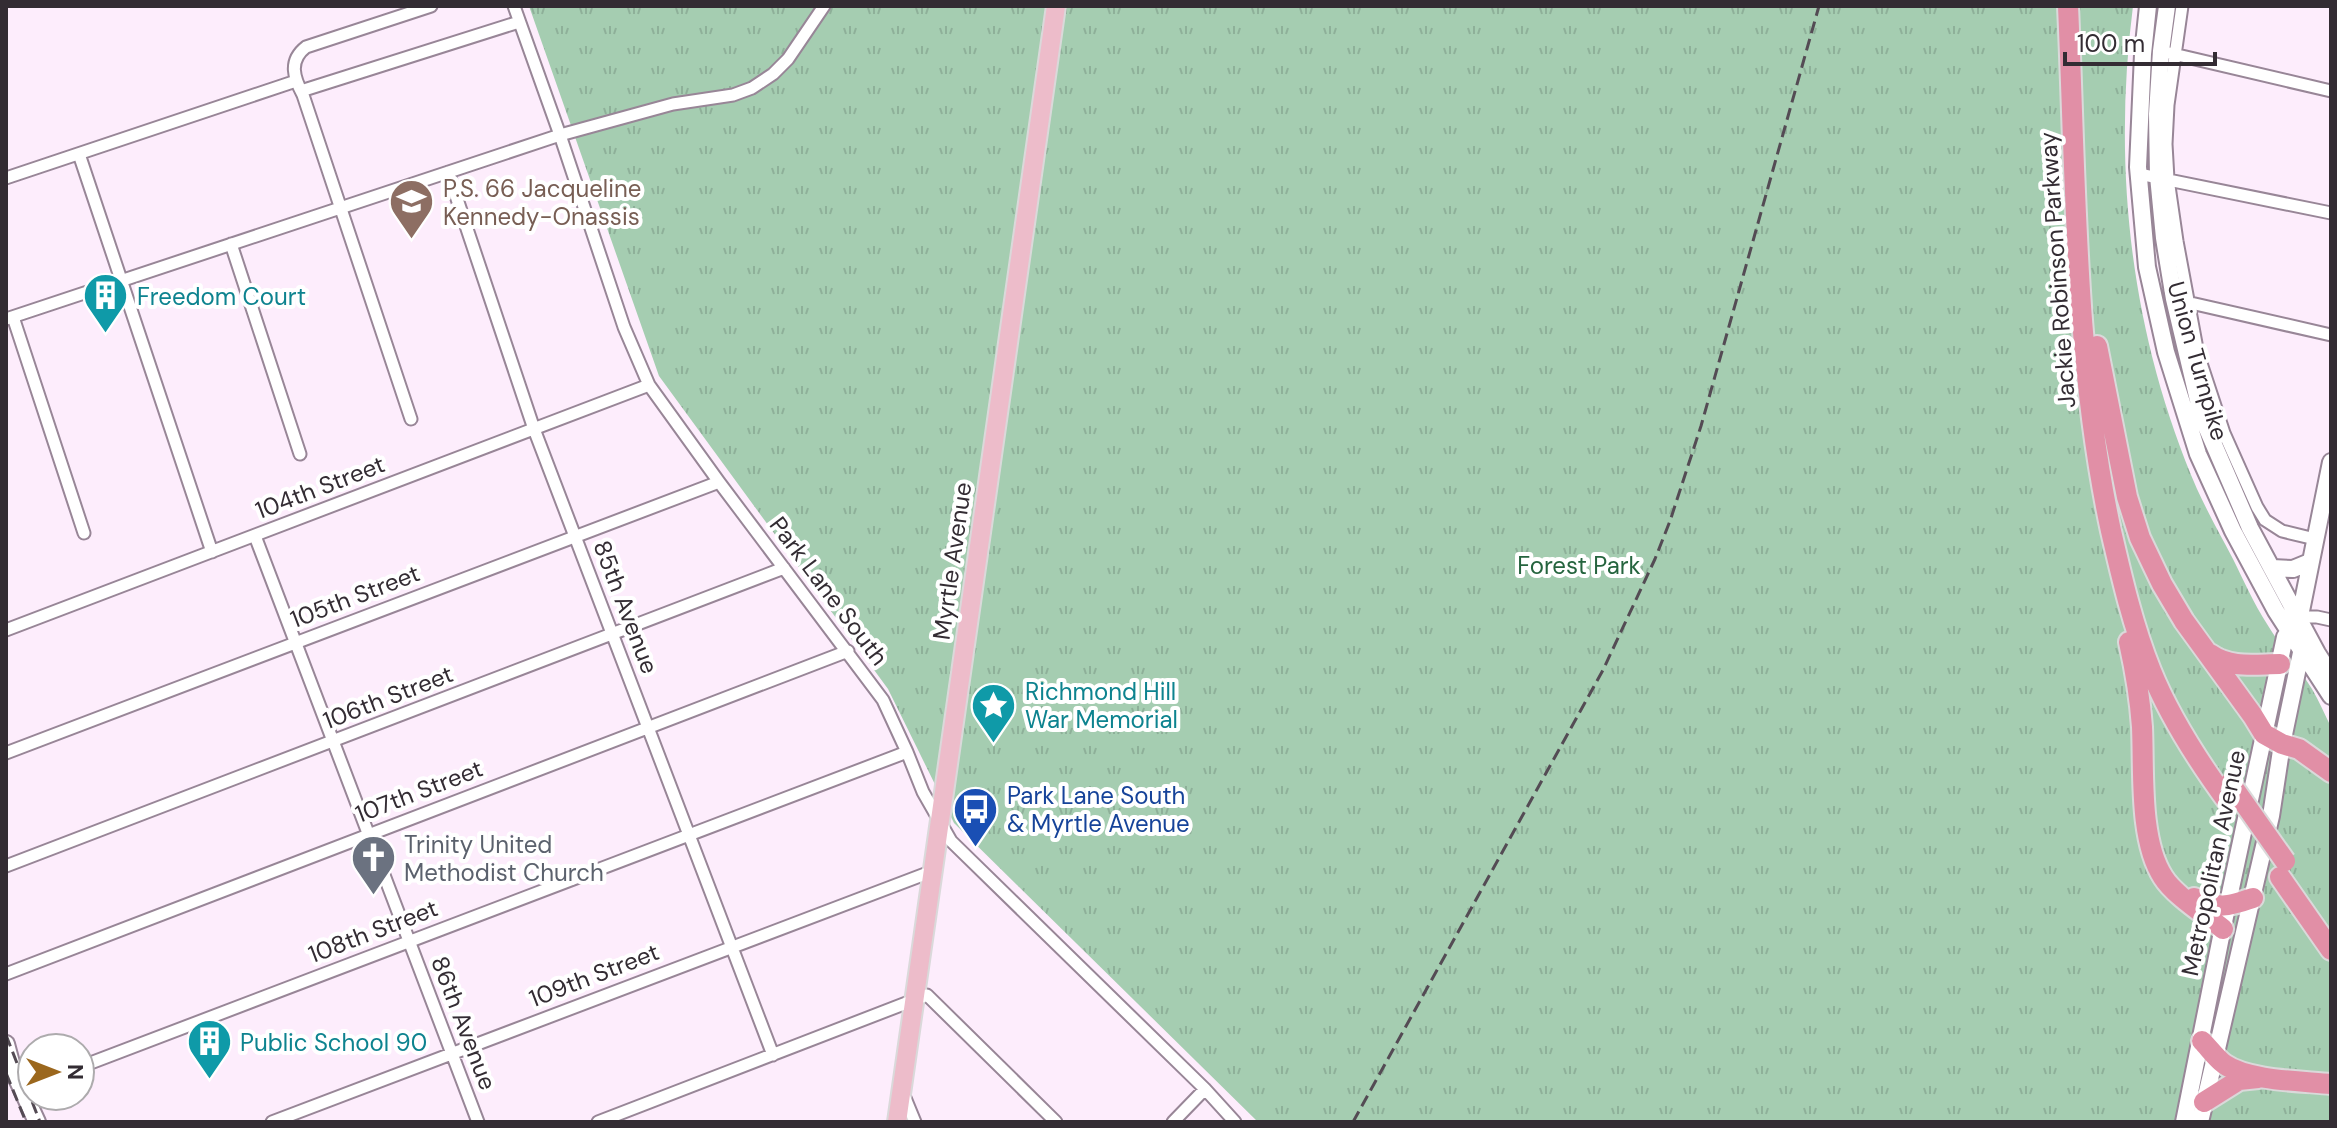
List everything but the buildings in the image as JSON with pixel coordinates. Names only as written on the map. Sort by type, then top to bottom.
[{"type":"highway","name":"Jackie Robinson Parkway","points":[[2068,6],[2082,329],[2100,473],[2122,579],[2140,642],[2160,693],[2197,759],[2229,792]]},
{"type":"highway","name":"Jackie Robinson Parkway","points":[[2080,6],[2086,227],[2097,346],[2113,475],[2133,572],[2164,668],[2181,705],[2229,792],[2283,869],[2331,950]]},
{"type":"highway","points":[[2097,346],[2120,468],[2138,531],[2162,584],[2202,646],[2273,739],[2299,749],[2331,772]]},
{"type":"highway","points":[[2122,579],[2121,605],[2141,722],[2147,829],[2160,872],[2168,884],[2223,929]]},
{"type":"highway","points":[[2202,646],[2219,660],[2278,673]]},
{"type":"highway","name":"Jackie Robinson Parkway","points":[[2283,869],[2331,927]]},
{"type":"highway","points":[[2179,893],[2210,905],[2227,907],[2253,898]]},
{"type":"highway","points":[[2208,1047],[2224,1064],[2240,1071],[2331,1084]]},
{"type":"highway","points":[[2202,1112],[2239,1080],[2267,1077]]},
{"type":"main road","name":"Myrtle Avenue","points":[[897,1122],[1056,6]]},
{"type":"main road","name":"Union Turnpike","points":[[2148,6],[2143,54],[2139,174],[2147,267],[2166,352],[2198,454],[2233,531],[2276,611],[2294,624],[2331,675]]},
{"type":"main road","name":"Union Turnpike","points":[[2167,6],[2168,52],[2157,114],[2164,238],[2181,301],[2202,417],[2250,528],[2272,568],[2294,624]]},
{"type":"main road","name":"Metropolitan Avenue","points":[[2184,1122],[2253,898],[2271,816],[2278,673],[2285,637],[2294,624],[2327,502],[2331,462]]},
{"type":"main road","points":[[2272,568],[2293,569],[2310,562]]},
{"type":"main road","name":"Metropolitan Avenue","points":[[2202,1112],[2227,907],[2273,739],[2302,650],[2294,624]]},
{"type":"main road","points":[[2302,650],[2331,696]]},
{"type":"main road","points":[[6,1044],[10,1071]]},
{"type":"street","points":[[411,419],[299,86],[295,58],[306,47],[431,6]]},
{"type":"street","name":"Park Lane South","points":[[514,6],[624,327],[649,385],[883,700],[923,792],[951,841],[1235,1122]]},
{"type":"street","points":[[84,533],[10,318],[560,135],[673,104],[733,95],[752,88],[788,59],[824,6]]},
{"type":"street","name":"Union Turnpike","points":[[2168,52],[2182,6]]},
{"type":"street","points":[[6,178],[299,86],[519,22]]},
{"type":"street","points":[[2168,52],[2331,91]]},
{"type":"street","points":[[79,154],[212,552]]},
{"type":"street","name":"85th Avenue","points":[[448,172],[534,429],[773,1055]]},
{"type":"street","points":[[2139,174],[2331,213]]},
{"type":"street","points":[[231,244],[300,454]]},
{"type":"street","points":[[2181,301],[2331,335]]},
{"type":"street","name":"Union Turnpike","points":[[2181,301],[2220,420],[2257,507],[2265,520],[2282,531],[2315,539]]},
{"type":"street","name":"104th Street","points":[[6,630],[649,385]]},
{"type":"street","name":"105th Street","points":[[6,753],[719,482]]},
{"type":"street","name":"86th Avenue","points":[[255,536],[478,1122]]},
{"type":"street","name":"106th Street","points":[[6,866],[784,568]]},
{"type":"street","points":[[2294,624],[2317,617],[2331,620]]},
{"type":"street","name":"107th Street","points":[[6,974],[848,651]]},
{"type":"street","name":"108th Street","points":[[96,1061],[907,752]]},
{"type":"street","name":"109th Street","points":[[272,1122],[933,871]]},
{"type":"street","points":[[598,1122],[927,995],[1056,1122]]},
{"type":"street","points":[[901,1089],[915,1122]]},
{"type":"street","points":[[1173,1122],[1205,1089]]},
{"type":"green space","name":"Forest Park","points":[[529,6],[2133,6],[2125,129],[2127,191],[2132,252],[2156,372],[2174,431],[2197,489],[2258,608],[2312,689],[2331,727],[2331,1122],[1258,1122],[954,823],[888,689],[659,376]]},
{"type":"railway","points":[[1353,1122],[1603,670],[1655,559],[1701,426],[1819,6]]},
{"type":"railway","points":[[6,1035],[40,1122]]},
{"type":"railway","points":[[6,1073],[26,1122]]},
{"type":"place","name":"P.S. 66 Jacqueline Kennedy-Onassis","points":[[412,241]]},
{"type":"place","name":"Freedom Court","points":[[106,335]]},
{"type":"place","name":"Richmond Hill War Memorial","points":[[994,744]]},
{"type":"place","name":"Park Lane South & Myrtle Avenue","points":[[976,848]]},
{"type":"place","name":"Trinity United Methodist Church","points":[[373,897]]},
{"type":"place","name":"Public School 90","points":[[209,1081]]}]
